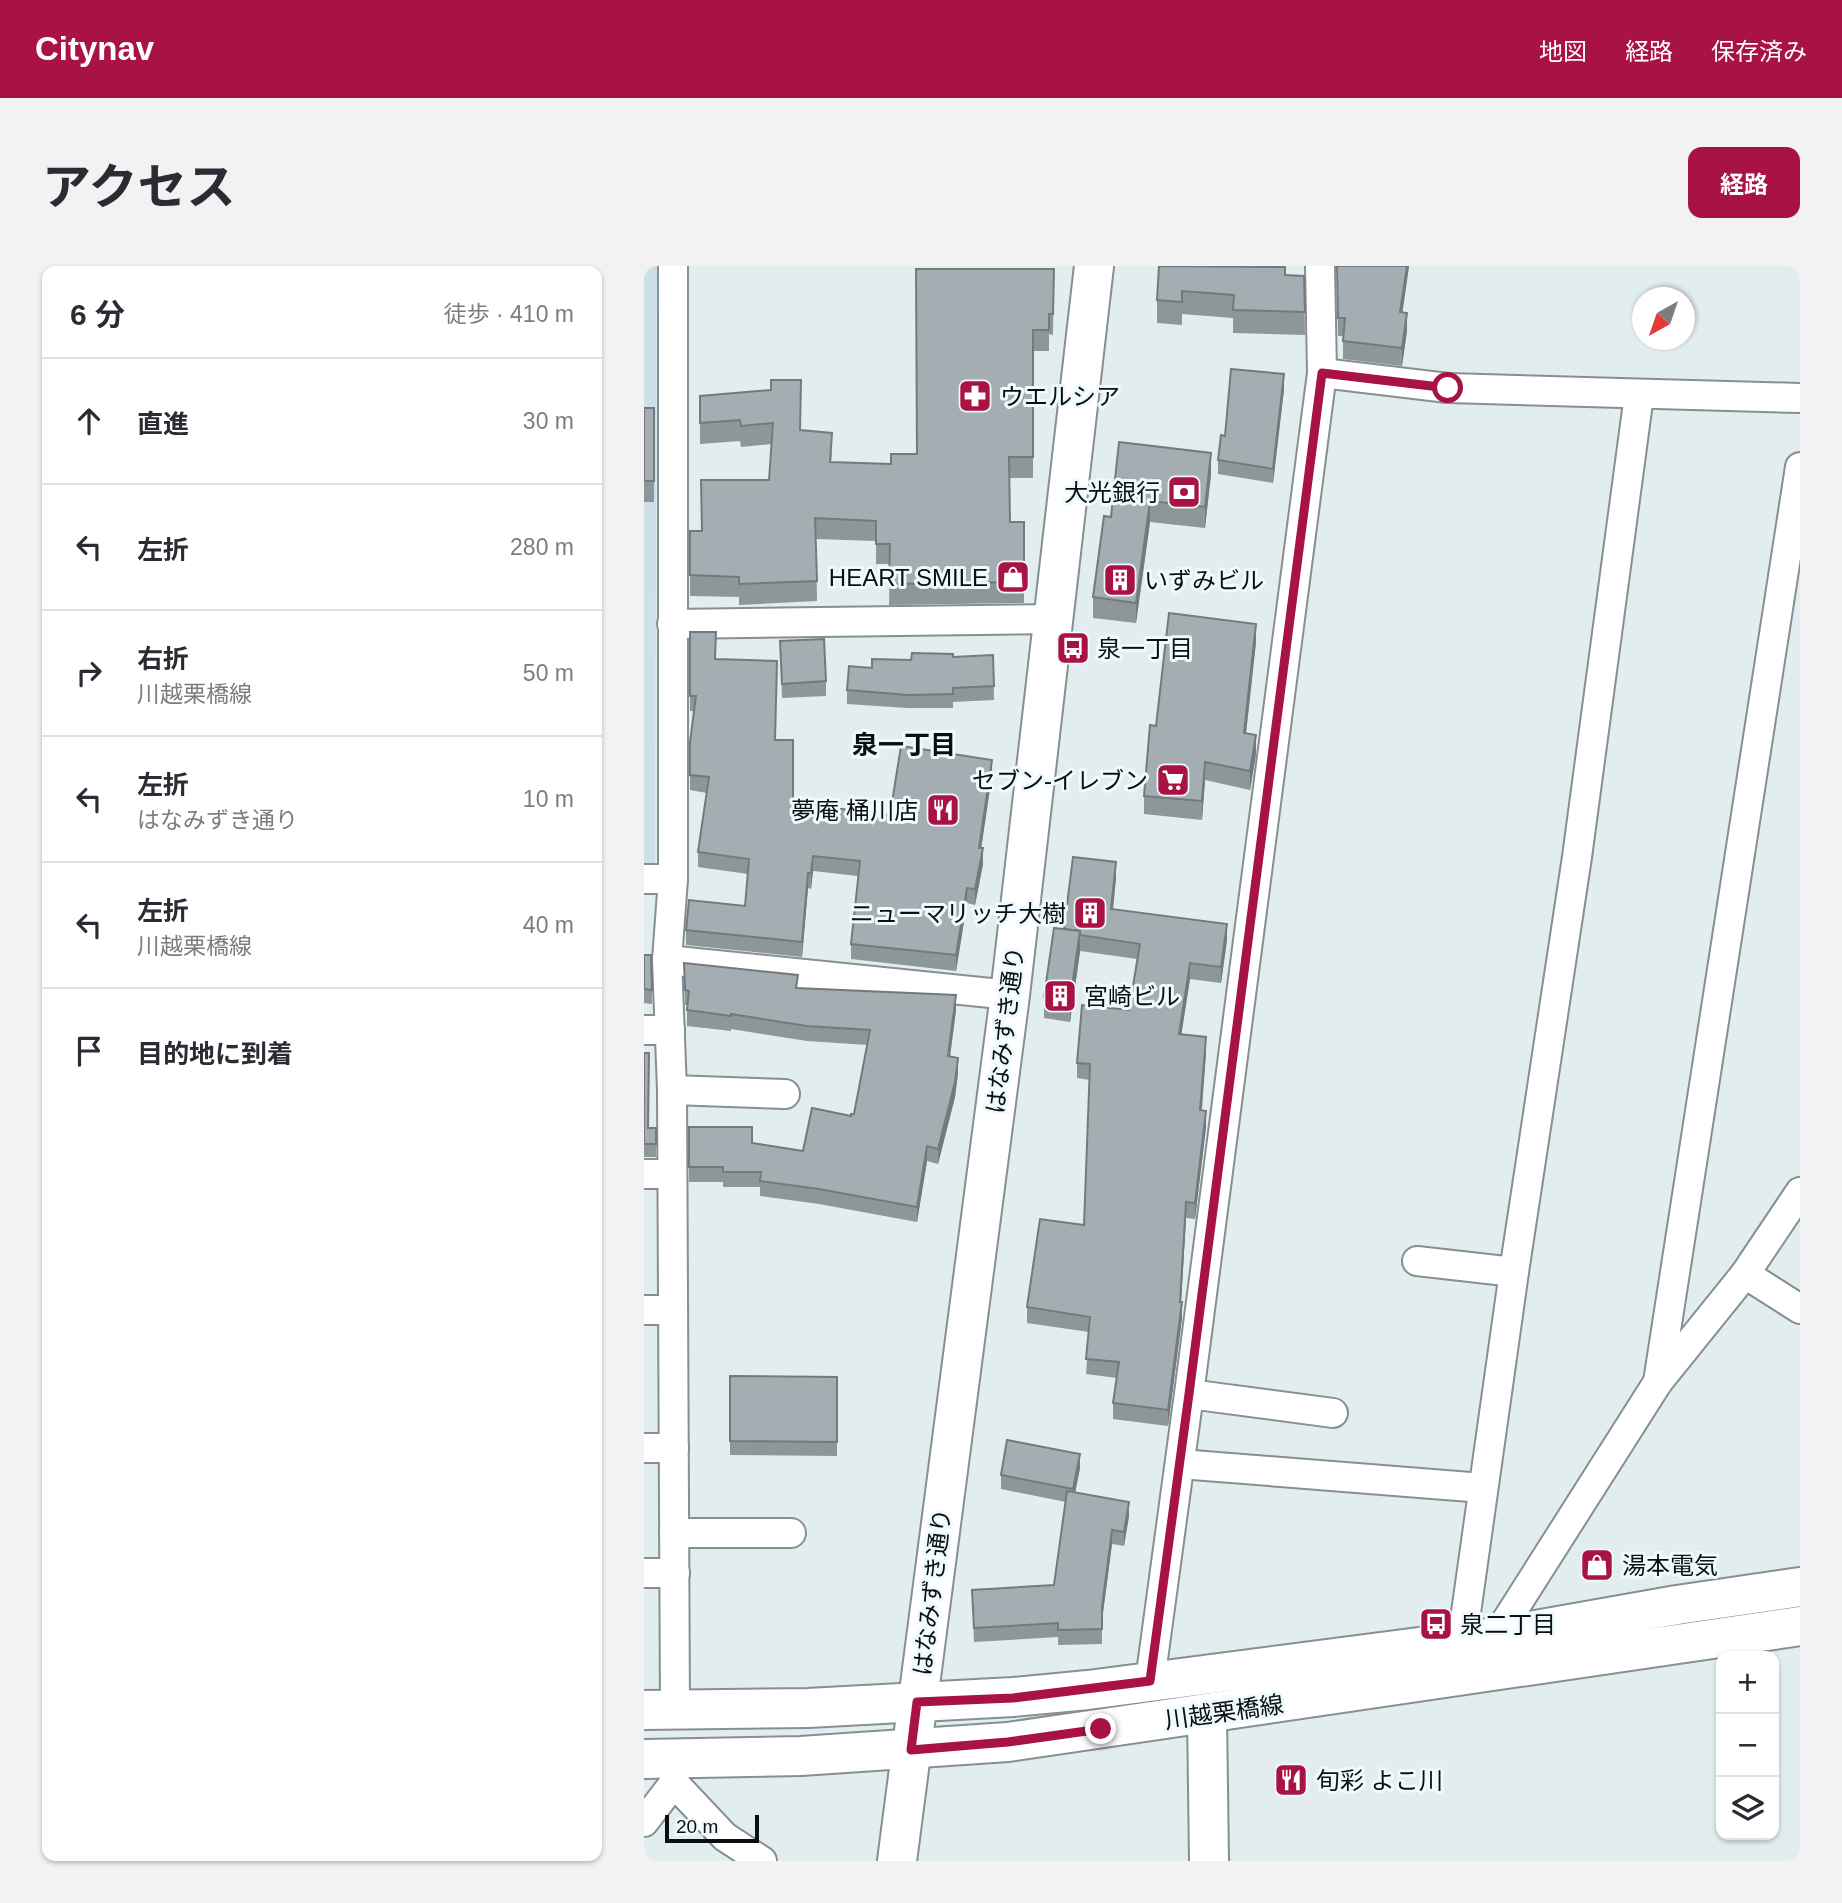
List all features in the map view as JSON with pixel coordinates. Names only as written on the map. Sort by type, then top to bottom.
[{"type":"main road","name":"はなみずき通り","points":[[897,1861],[1010,995],[1094,266]]},
{"type":"main road","name":"川越栗橋線","points":[[660,1710],[1013,1698],[1479,1639],[1800,1587]]},
{"type":"main road","name":"川越栗橋線","points":[[664,1767],[1008,1742],[1800,1626]]},
{"type":"main road","points":[[1207,1714],[1209,1861]]},
{"type":"street","points":[[660,1710],[675,1573],[672,1090],[657,1030],[667,960],[673,879],[673,266]]},
{"type":"street","points":[[1150,1681],[1322,373],[1320,266]]},
{"type":"street","points":[[1322,373],[1448,388],[1800,398]]},
{"type":"street","points":[[1479,1639],[1483,1488],[1577,857],[1639,395]]},
{"type":"street","points":[[1658,1382],[1800,467]]},
{"type":"street","points":[[672,624],[1053,619]]},
{"type":"street","points":[[644,879],[673,879]]},
{"type":"street","points":[[667,960],[1010,995]]},
{"type":"street","points":[[672,1090],[785,1094]]},
{"type":"street","points":[[644,1174],[672,1174]]},
{"type":"street","points":[[1479,1639],[1658,1382],[1745,1274],[1800,1192]]},
{"type":"street","points":[[1417,1261],[1514,1272]]},
{"type":"street","points":[[1745,1274],[1800,1310]]},
{"type":"street","points":[[644,1310],[673,1310]]},
{"type":"street","points":[[1189,1394],[1332,1413]]},
{"type":"street","points":[[644,1448],[674,1448]]},
{"type":"street","points":[[1180,1464],[1483,1488]]},
{"type":"street","points":[[674,1533],[791,1534]]},
{"type":"street","points":[[644,1573],[675,1573]]},
{"type":"street","points":[[644,1822],[664,1767],[725,1837],[762,1861]]},
{"type":"shaded area","points":[[644,266],[657,266],[655,866],[644,866]]},
{"type":"building","points":[[1159,266],[1285,267],[1285,275],[1304,276],[1305,312],[1233,310],[1234,295],[1182,291],[1182,302],[1157,300]]},
{"type":"building","points":[[1337,266],[1407,266],[1400,312],[1407,313],[1402,348],[1343,341],[1345,318],[1338,318]]},
{"type":"building","points":[[916,269],[1054,269],[1053,314],[1049,314],[1049,330],[1033,330],[1033,457],[1009,457],[1010,522],[1024,522],[1024,582],[889,584],[890,544],[876,544],[876,521],[815,518],[817,581],[739,584],[739,577],[690,575],[690,531],[702,531],[701,480],[769,480],[773,423],[741,426],[740,420],[700,423],[700,396],[771,390],[771,380],[801,380],[800,430],[832,433],[830,462],[891,464],[891,454],[917,454]]},
{"type":"building","points":[[1231,369],[1284,374],[1273,469],[1218,460],[1221,435],[1225,436]]},
{"type":"building","points":[[644,408],[654,408],[654,481],[644,481]]},
{"type":"building","points":[[1119,442],[1211,453],[1205,507],[1150,501],[1136,603],[1093,597],[1104,516],[1111,517]]},
{"type":"building","points":[[1169,613],[1256,624],[1244,733],[1256,735],[1250,771],[1205,762],[1202,801],[1144,796],[1150,725],[1156,726]]},
{"type":"building","points":[[690,632],[716,632],[715,659],[777,661],[775,740],[793,740],[793,803],[890,815],[901,746],[992,760],[979,848],[983,848],[975,889],[967,888],[956,955],[851,944],[860,861],[813,856],[811,873],[808,873],[802,942],[686,930],[689,900],[745,906],[749,859],[698,852],[709,777],[690,775],[690,742],[696,696],[690,696]]},
{"type":"building","points":[[824,639],[826,681],[782,684],[780,641]]},
{"type":"building","points":[[912,653],[953,654],[953,657],[993,655],[994,686],[953,688],[953,694],[908,695],[847,690],[849,666],[872,668],[872,659],[911,660]]},
{"type":"building","points":[[1073,857],[1116,862],[1111,909],[1227,924],[1221,967],[1190,963],[1179,1034],[1206,1037],[1200,1110],[1206,1111],[1195,1203],[1186,1202],[1182,1302],[1168,1410],[1113,1403],[1119,1362],[1086,1359],[1090,1317],[1027,1307],[1040,1219],[1084,1225],[1090,1064],[1077,1063],[1082,1005],[1129,1010],[1140,944],[1080,935],[1080,931],[1064,929]]},
{"type":"building","points":[[1054,928],[1080,931],[1070,1001],[1044,997]]},
{"type":"building","points":[[644,955],[651,955],[652,990],[644,989]]},
{"type":"building","points":[[684,963],[798,975],[796,988],[956,995],[948,1056],[958,1058],[955,1082],[938,1149],[927,1146],[917,1207],[760,1181],[761,1172],[723,1172],[723,1167],[689,1167],[689,1127],[752,1127],[752,1143],[803,1151],[812,1108],[851,1116],[854,1114],[870,1030],[807,1026],[687,1010],[689,991],[685,990]]},
{"type":"building","points":[[644,1053],[649,1053],[648,1128],[656,1128],[656,1144],[644,1144]]},
{"type":"building","points":[[730,1376],[837,1377],[837,1442],[730,1441]]},
{"type":"building","points":[[1007,1440],[1080,1454],[1073,1489],[1001,1475]]},
{"type":"building","points":[[1067,1491],[1129,1502],[1124,1532],[1112,1530],[1102,1607],[1102,1629],[1058,1630],[1058,1623],[974,1628],[972,1590],[1054,1585]]},
{"type":"place","name":"ウエルシア","points":[[975,396]]},
{"type":"place","name":"大光銀行","points":[[1184,492]]},
{"type":"place","name":"HEART SMILE","points":[[1013,577]]},
{"type":"place","name":"いずみビル","points":[[1120,580]]},
{"type":"place","name":"泉一丁目","points":[[1073,648]]},
{"type":"place","name":"セブン-イレブン","points":[[1173,780]]},
{"type":"place","name":"夢庵 桶川店","points":[[943,810]]},
{"type":"place","name":"ニューマリッチ大樹","points":[[1090,913]]},
{"type":"place","name":"宮崎ビル","points":[[1060,996]]},
{"type":"place","name":"湯本電気","points":[[1597,1565]]},
{"type":"place","name":"泉二丁目","points":[[1436,1624]]},
{"type":"place","name":"旬彩 よこ川","points":[[1291,1780]]},
{"type":"district","name":"泉一丁目","points":[[904,745]]},
{"type":"route","points":[[1101,1729],[1008,1742],[911,1750],[917,1702],[1013,1698],[1150,1681],[1322,373],[1448,388]]}]
